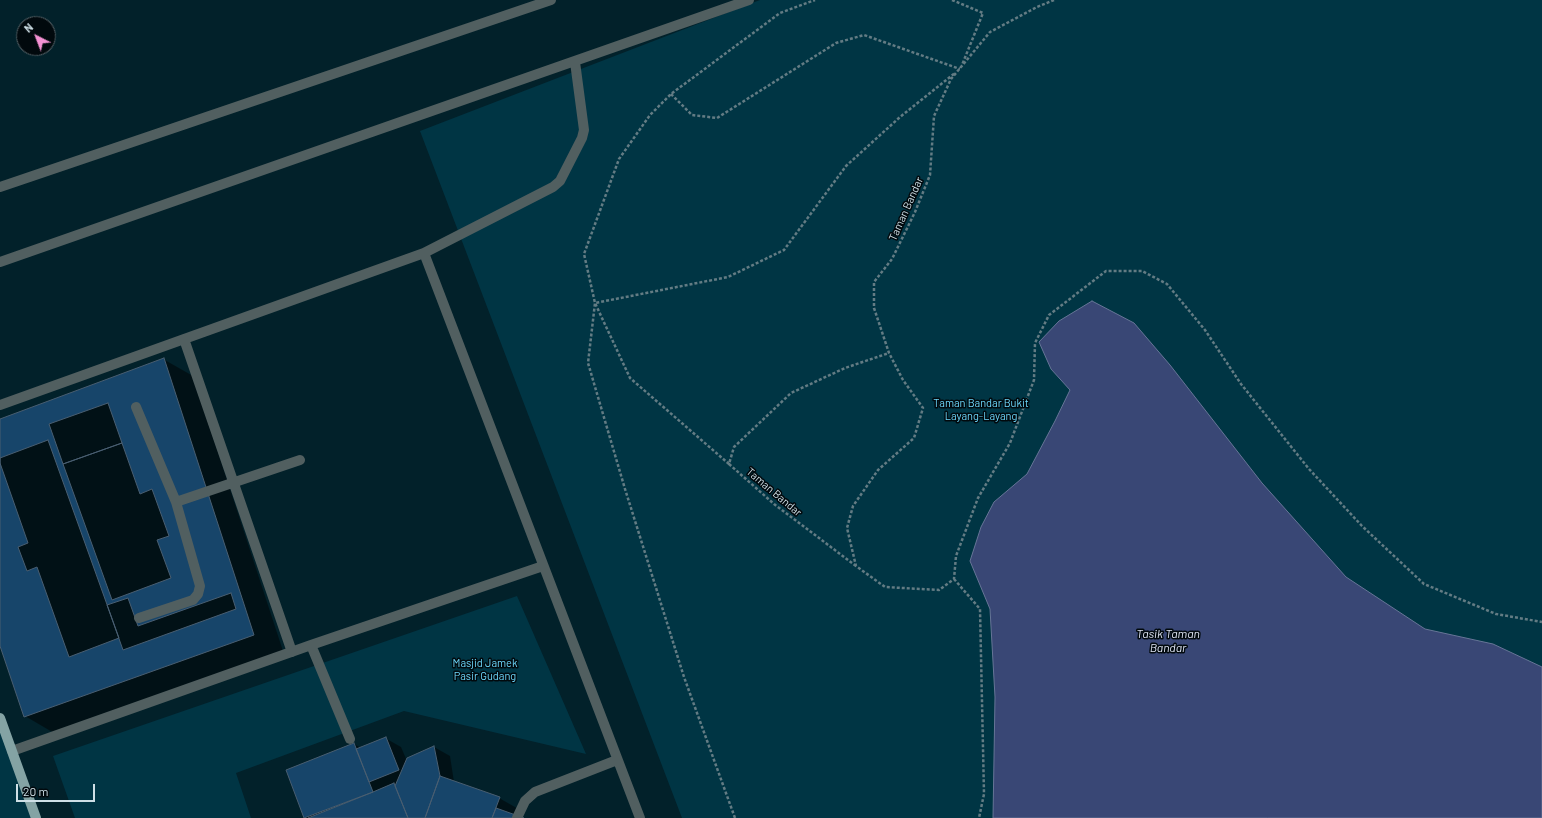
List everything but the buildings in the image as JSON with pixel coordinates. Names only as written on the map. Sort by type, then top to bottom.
[{"type":"main road","points":[[0,718],[36,818]]},
{"type":"lane","points":[[0,187],[551,0]]},
{"type":"lane","points":[[0,262],[749,0]]},
{"type":"lane","points":[[0,405],[424,253],[557,184],[582,138],[584,130],[575,62]]},
{"type":"lane","points":[[424,253],[640,818]]},
{"type":"lane","points":[[184,339],[292,652]]},
{"type":"lane","points":[[136,407],[176,502],[200,586],[198,594],[193,600],[139,618]]},
{"type":"lane","points":[[176,502],[300,460]]},
{"type":"lane","points":[[12,751],[311,645],[543,566]]},
{"type":"lane","points":[[311,645],[350,739]]},
{"type":"lane","points":[[517,818],[525,801],[535,792],[617,760]]},
{"type":"path","points":[[735,818],[684,677],[625,489],[588,363],[595,303],[584,254],[619,159],[650,115],[671,94],[780,13],[815,0]]},
{"type":"path","points":[[595,303],[728,277],[784,250],[846,166],[900,117],[960,69],[983,13],[952,0]]},
{"type":"path","name":"Taman Bandar","points":[[856,566],[847,528],[853,506],[878,470],[914,438],[923,408],[903,380],[889,353],[874,308],[874,282],[892,259],[915,212],[930,175],[934,116],[951,79],[990,32],[1037,7],[1054,0]]},
{"type":"path","points":[[671,94],[692,115],[717,118],[836,43],[864,35],[960,69]]},
{"type":"path","points":[[979,818],[984,794],[980,610],[954,579],[956,556],[978,498],[1010,443],[1034,380],[1035,343],[1049,314],[1106,271],[1142,271],[1166,284],[1205,330],[1241,384],[1309,469],[1362,526],[1424,584],[1496,614],[1542,622]]},
{"type":"path","name":"Taman Bandar","points":[[595,303],[630,378],[774,504],[885,587],[939,590],[954,579]]},
{"type":"path","points":[[729,464],[734,447],[791,393],[845,368],[889,353]]},
{"type":"green space","name":"Taman Bandar Bukit Layang-Layang","points":[[760,0],[1542,0],[1542,818],[682,818],[420,131]]},
{"type":"green space","name":"Masjid Jamek Pasir Gudang","points":[[517,596],[586,754],[404,711],[236,773],[251,818],[75,818],[53,756]]},
{"type":"green space","points":[[0,718],[36,818],[0,818]]},
{"type":"water","name":"Tasik Taman Bandar","points":[[1092,301],[1134,323],[1170,365],[1262,483],[1346,577],[1425,629],[1493,644],[1542,667],[1542,818],[993,818],[995,697],[990,609],[970,561],[981,527],[994,502],[1027,474],[1070,390],[1051,369],[1039,342],[1059,321]]}]
